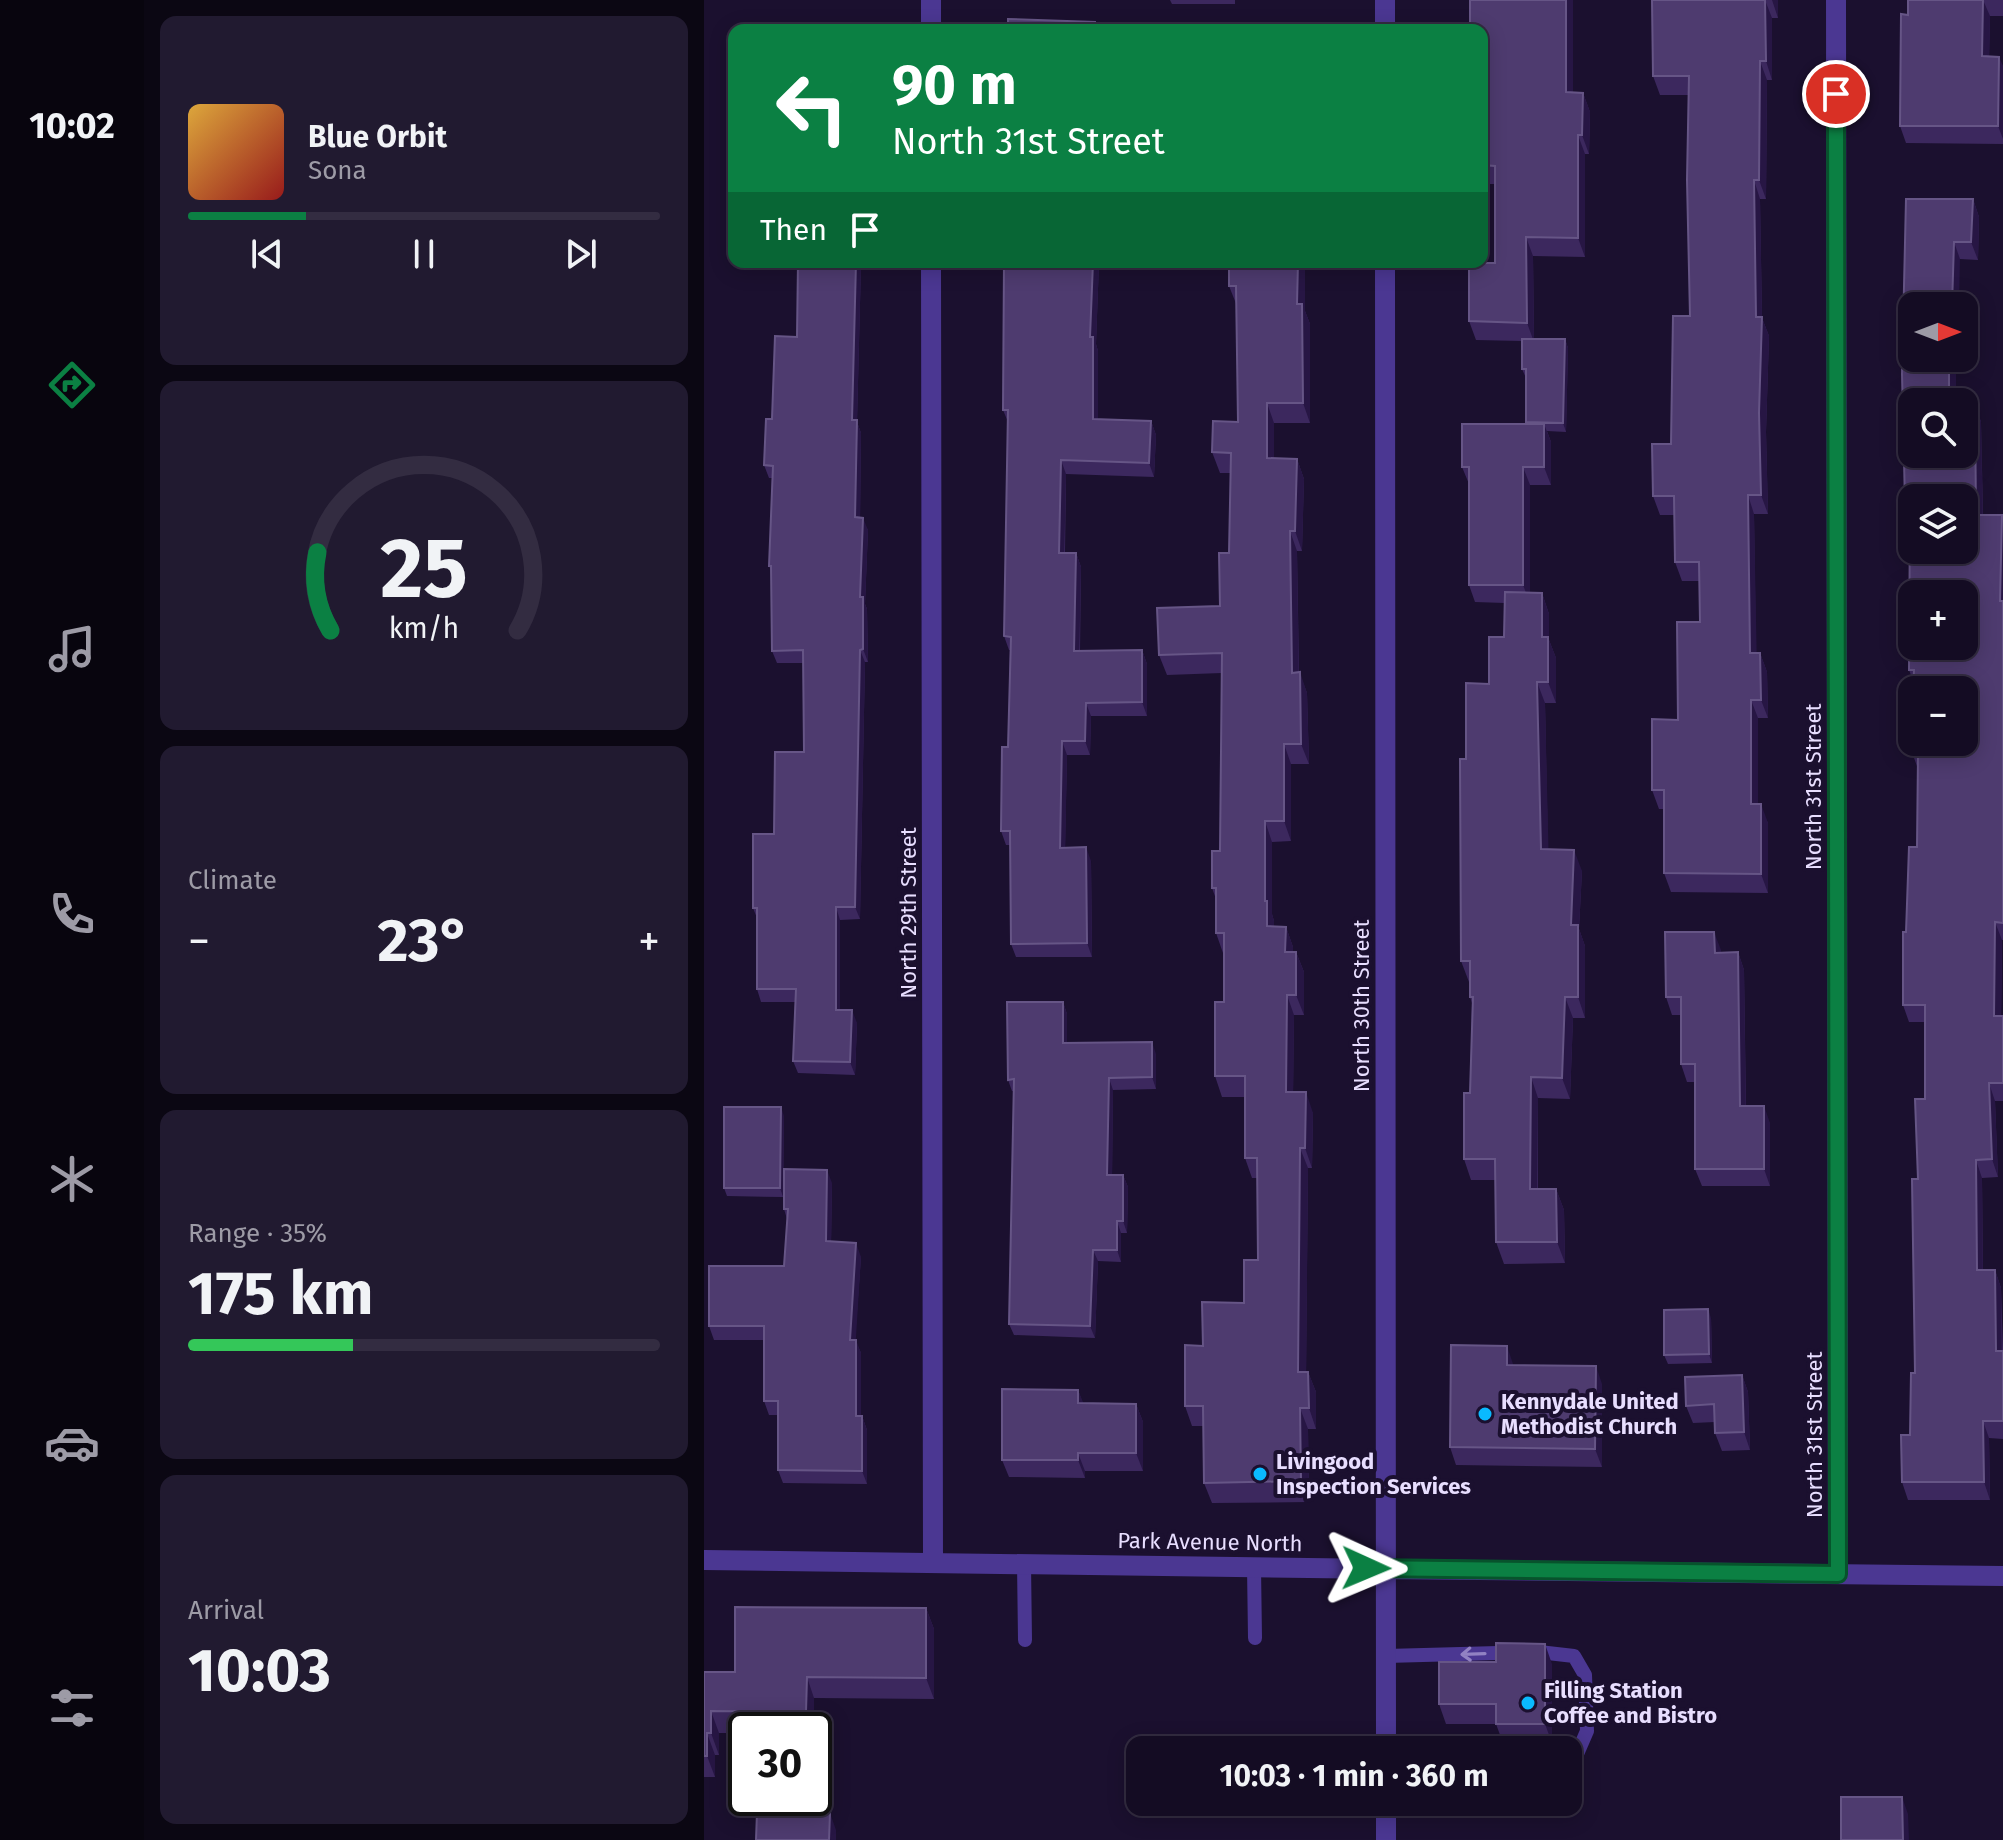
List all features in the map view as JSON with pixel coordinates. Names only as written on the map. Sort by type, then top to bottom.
[{"type":"street","points":[[931,0],[931,24]]},
{"type":"street","points":[[1385,0],[1385,24]]},
{"type":"street","name":"North 31st Street","points":[[1836,0],[1838,1574]]},
{"type":"street","name":"North 29th Street","points":[[931,268],[933,1563]]},
{"type":"street","name":"North 30th Street","points":[[1385,268],[1386,1736]]},
{"type":"street","name":"Park Avenue North","points":[[704,1560],[2003,1576]]},
{"type":"street","points":[[1386,1816],[1386,1840]]},
{"type":"lane","points":[[1024,1564],[1025,1640]]},
{"type":"lane","points":[[1254,1567],[1255,1638]]},
{"type":"lane","points":[[1386,1656],[1539,1652],[1574,1656],[1585,1675],[1587,1731],[1582,1743]]},
{"type":"building","points":[[1470,0],[1566,0],[1566,92],[1583,93],[1582,135],[1578,135],[1578,238],[1526,237],[1527,323],[1469,321],[1469,268],[1488,268],[1488,263],[1495,263],[1495,166],[1488,165],[1488,24],[1470,24]]},
{"type":"building","points":[[1652,0],[1765,0],[1766,61],[1760,61],[1759,180],[1754,180],[1756,317],[1762,317],[1759,413],[1761,495],[1748,495],[1750,653],[1760,653],[1761,700],[1751,700],[1751,804],[1761,804],[1761,874],[1664,873],[1664,790],[1652,790],[1652,719],[1678,720],[1677,622],[1700,622],[1699,562],[1675,562],[1674,496],[1653,496],[1652,444],[1671,444],[1673,316],[1690,316],[1687,180],[1689,76],[1653,76]]},
{"type":"building","points":[[1908,0],[1983,0],[1982,56],[1999,57],[1998,126],[1900,126],[1901,14],[1908,15]]},
{"type":"building","points":[[1008,19],[1095,22],[1095,24],[1008,24]]},
{"type":"building","points":[[1906,199],[1973,199],[1971,242],[1954,242],[1952,292],[1904,292]]},
{"type":"building","points":[[798,268],[856,268],[852,420],[857,420],[855,517],[863,518],[860,597],[863,597],[863,649],[860,650],[855,907],[836,907],[836,1010],[852,1010],[850,1062],[793,1061],[796,989],[757,989],[753,834],[774,834],[775,752],[804,752],[803,650],[772,651],[769,566],[773,466],[764,465],[766,419],[772,419],[775,336],[797,337]]},
{"type":"building","points":[[1004,268],[1093,268],[1090,337],[1093,337],[1093,419],[1151,421],[1149,463],[1061,460],[1059,553],[1076,553],[1074,651],[1142,650],[1142,702],[1086,703],[1085,741],[1062,741],[1060,848],[1086,847],[1087,943],[1011,944],[1010,831],[1001,831],[1002,747],[1008,747],[1011,637],[1004,636],[1008,410],[1003,410]]},
{"type":"building","points":[[1229,268],[1298,268],[1297,304],[1302,304],[1303,403],[1267,403],[1267,458],[1297,459],[1295,531],[1290,531],[1292,673],[1300,672],[1301,744],[1284,744],[1284,821],[1265,821],[1265,901],[1267,926],[1286,927],[1285,952],[1296,952],[1296,995],[1287,995],[1286,1092],[1306,1092],[1305,1148],[1300,1148],[1298,1372],[1308,1372],[1309,1408],[1300,1408],[1301,1481],[1204,1483],[1203,1406],[1185,1406],[1185,1345],[1203,1346],[1202,1302],[1244,1303],[1244,1260],[1258,1260],[1257,1158],[1245,1158],[1245,1076],[1215,1076],[1215,1002],[1224,1002],[1224,933],[1216,933],[1216,888],[1212,888],[1212,851],[1220,851],[1222,653],[1159,655],[1157,608],[1220,606],[1219,553],[1229,553],[1231,453],[1212,452],[1213,421],[1238,422],[1236,286],[1229,286]]},
{"type":"building","points":[[1522,339],[1565,339],[1563,423],[1526,422],[1526,369],[1522,369]]},
{"type":"building","points":[[1902,372],[1949,372],[1949,388],[1902,388]]},
{"type":"building","points":[[1462,424],[1544,424],[1544,467],[1523,467],[1523,585],[1469,585],[1469,467],[1462,467]]},
{"type":"building","points":[[1904,468],[1976,468],[1976,484],[1905,484]]},
{"type":"building","points":[[1978,515],[2002,515],[2003,923],[1995,922],[1994,1016],[2003,1016],[2003,1083],[1989,1083],[1992,1159],[1976,1160],[1977,1270],[1995,1270],[1996,1351],[2003,1351],[2003,1421],[1983,1421],[1984,1482],[1902,1482],[1901,1435],[1910,1435],[1911,1373],[1915,1373],[1912,1179],[1918,1179],[1915,1099],[1925,1099],[1925,1005],[1903,1005],[1903,932],[1906,932],[1909,847],[1917,847],[1918,756],[1978,756],[1978,676],[1914,676],[1914,670],[1909,670],[1909,660],[1978,660],[1978,580],[1910,580],[1910,564],[1978,564]]},
{"type":"building","points":[[1505,592],[1542,593],[1542,637],[1548,637],[1548,682],[1537,682],[1541,849],[1574,850],[1571,925],[1578,925],[1578,997],[1565,997],[1562,1078],[1531,1077],[1530,1189],[1556,1189],[1557,1242],[1496,1242],[1495,1159],[1464,1159],[1464,1093],[1470,1093],[1473,997],[1470,997],[1470,961],[1461,961],[1460,759],[1466,759],[1466,683],[1489,684],[1489,637],[1504,637]]},
{"type":"building","points":[[1665,932],[1714,932],[1715,953],[1738,952],[1740,1106],[1764,1106],[1764,1169],[1695,1169],[1695,1064],[1681,1064],[1681,997],[1666,997]]},
{"type":"building","points":[[1007,1002],[1063,1002],[1063,1043],[1152,1042],[1152,1077],[1109,1078],[1107,1175],[1123,1175],[1123,1221],[1117,1221],[1117,1250],[1093,1250],[1090,1326],[1009,1324],[1014,1079],[1008,1080]]},
{"type":"building","points":[[724,1107],[781,1107],[780,1188],[724,1188]]},
{"type":"building","points":[[784,1169],[827,1170],[826,1241],[856,1243],[850,1340],[856,1340],[856,1416],[862,1416],[862,1471],[778,1470],[778,1401],[764,1401],[764,1326],[709,1326],[709,1266],[784,1266],[788,1209],[784,1209]]},
{"type":"building","points":[[1708,1309],[1709,1354],[1664,1355],[1664,1310]]},
{"type":"building","points":[[1451,1345],[1507,1346],[1507,1365],[1596,1366],[1595,1449],[1450,1447]]},
{"type":"building","points":[[1742,1375],[1744,1432],[1715,1433],[1714,1404],[1686,1406],[1685,1377]]},
{"type":"building","points":[[1002,1389],[1078,1390],[1078,1403],[1136,1404],[1136,1453],[1078,1453],[1078,1460],[1002,1460]]},
{"type":"building","points":[[735,1607],[926,1608],[926,1678],[807,1677],[806,1712],[711,1711],[711,1733],[707,1733],[707,1756],[704,1756],[704,1672],[735,1672]]},
{"type":"building","points":[[1496,1643],[1545,1644],[1545,1724],[1496,1724],[1496,1704],[1439,1704],[1439,1662],[1496,1662]]},
{"type":"building","points":[[1841,1797],[1902,1797],[1903,1840],[1841,1840]]},
{"type":"building","points":[[757,1816],[830,1816],[829,1840],[756,1840]]},
{"type":"place","name":"Kennydale United Methodist Church","points":[[1485,1414]]},
{"type":"place","name":"Livingood Inspection Services","points":[[1260,1474]]},
{"type":"place","name":"Filling Station Coffee and Bistro","points":[[1528,1703]]},
{"type":"route","points":[[1366,1568],[1838,1574],[1836,94]]}]
